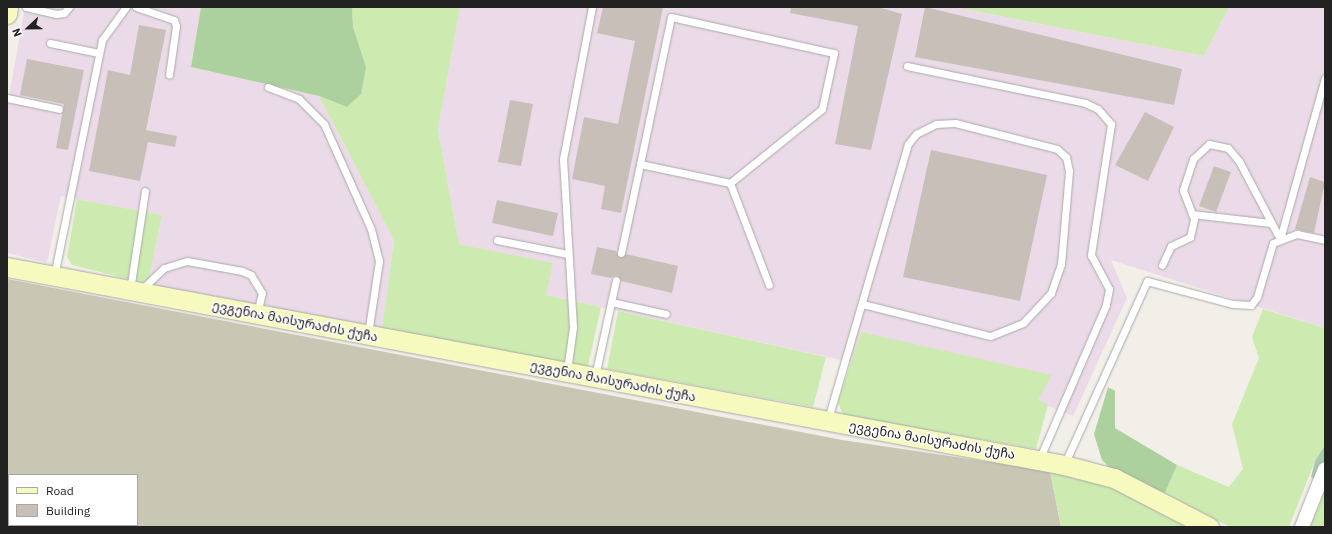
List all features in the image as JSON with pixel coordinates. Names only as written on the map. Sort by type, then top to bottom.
[{"type":"street","points":[[7,14],[8,7]]},
{"type":"street","name":"ევგენია მაისურაძის ქუჩა","points":[[7,267],[566,372],[827,423],[1064,465],[1114,478],[1209,527]]},
{"type":"street","points":[[1302,527],[1325,469]]},
{"type":"lane","points":[[26,7],[56,14],[64,13],[69,7]]},
{"type":"lane","points":[[54,276],[100,53],[113,21],[126,7]]},
{"type":"lane","points":[[136,7],[174,20],[176,26],[169,75]]},
{"type":"lane","points":[[566,372],[573,327],[563,159],[592,7]]},
{"type":"lane","points":[[621,253],[672,17],[834,53],[822,109],[730,183]]},
{"type":"lane","points":[[50,43],[100,53]]},
{"type":"lane","points":[[907,66],[1085,102],[1098,109],[1111,124],[1091,255],[1109,289],[1106,305],[1039,460]]},
{"type":"lane","points":[[1280,238],[1325,78]]},
{"type":"lane","points":[[268,87],[299,99],[324,124],[371,229],[379,261],[368,336]]},
{"type":"lane","points":[[7,98],[59,109]]},
{"type":"lane","points":[[827,423],[863,304],[908,144],[916,134],[936,124],[955,122],[1057,149],[1066,157],[1070,171],[1061,264],[1051,293],[1023,323],[990,336],[863,304]]},
{"type":"lane","points":[[1162,265],[1170,246],[1190,238],[1192,214],[1183,190],[1193,159],[1209,144],[1228,148],[1239,161],[1270,223],[1280,238]]},
{"type":"lane","points":[[640,164],[730,183]]},
{"type":"lane","points":[[730,183],[769,286]]},
{"type":"lane","points":[[134,291],[145,191]]},
{"type":"lane","points":[[1192,214],[1270,223]]},
{"type":"lane","points":[[1064,465],[1147,281],[1233,304],[1251,305],[1257,297],[1273,243],[1280,238],[1297,234],[1325,240]]},
{"type":"lane","points":[[497,240],[568,254]]},
{"type":"lane","points":[[134,291],[164,268],[187,261],[242,271],[252,275],[262,293],[257,315]]},
{"type":"lane","points":[[594,378],[616,280]]},
{"type":"lane","points":[[611,302],[666,314]]},
{"type":"shaded area","points":[[25,7],[201,7],[191,67],[319,96],[394,240],[382,329],[148,284],[162,215],[61,196],[47,263],[7,253],[7,107]]},
{"type":"shaded area","points":[[460,7],[954,7],[1204,56],[1229,7],[1324,7],[1325,328],[1111,260],[1127,298],[1073,416],[861,332],[851,362],[546,295],[552,263],[459,244],[438,130]]},
{"type":"shaded area","points":[[7,279],[842,440],[1050,471],[1061,527],[7,527]]},
{"type":"green space","points":[[201,7],[352,7],[353,27],[366,67],[361,94],[347,107],[319,96],[191,67]]},
{"type":"green space","points":[[352,7],[460,7],[438,130],[459,244],[553,263],[546,295],[601,307],[588,366],[382,329],[394,240],[319,96],[347,107],[366,67],[353,27]]},
{"type":"green space","points":[[954,7],[1229,7],[1204,56]]},
{"type":"green space","points":[[77,199],[162,215],[148,284],[72,265],[67,257]]},
{"type":"green space","points":[[1263,309],[1325,328],[1325,445],[1315,461],[1289,527],[1230,527],[1165,493],[1177,465],[1229,487],[1243,469],[1232,424],[1259,358],[1252,337]]},
{"type":"green space","points":[[618,311],[826,357],[813,407],[607,369]]},
{"type":"green space","points":[[861,332],[1052,375],[1038,400],[1048,405],[1036,449],[843,415],[838,402]]},
{"type":"green space","points":[[1108,387],[1115,391],[1115,428],[1177,465],[1165,493],[1111,469],[1102,460],[1094,434]]},
{"type":"green space","points":[[1325,445],[1325,484],[1311,477],[1315,461]]},
{"type":"green space","points":[[1050,471],[1097,482],[1141,499],[1190,527],[1061,527]]},
{"type":"green space","points":[[1325,487],[1325,527],[1310,527]]},
{"type":"building","points":[[603,7],[663,7],[621,213],[601,209],[605,186],[572,179],[584,117],[618,124],[635,41],[597,33]]},
{"type":"building","points":[[791,7],[878,7],[902,14],[871,150],[835,144],[858,26],[790,13]]},
{"type":"building","points":[[925,7],[1182,69],[1174,105],[915,57]]},
{"type":"building","points":[[139,25],[166,30],[146,130],[177,136],[175,147],[148,142],[140,181],[89,171],[108,70],[130,75]]},
{"type":"building","points":[[27,59],[84,70],[68,150],[56,148],[64,104],[20,95]]},
{"type":"building","points":[[510,100],[533,104],[521,166],[498,162]]},
{"type":"building","points":[[1145,112],[1174,127],[1148,181],[1115,165]]},
{"type":"building","points":[[931,150],[1047,175],[1020,301],[903,277]]},
{"type":"building","points":[[1214,166],[1231,172],[1216,212],[1199,206]]},
{"type":"building","points":[[1310,177],[1325,182],[1314,233],[1295,229]]},
{"type":"building","points":[[497,200],[558,213],[553,236],[492,223]]},
{"type":"building","points":[[597,247],[616,251],[620,258],[626,254],[678,266],[672,293],[621,281],[617,275],[611,278],[591,274]]}]
